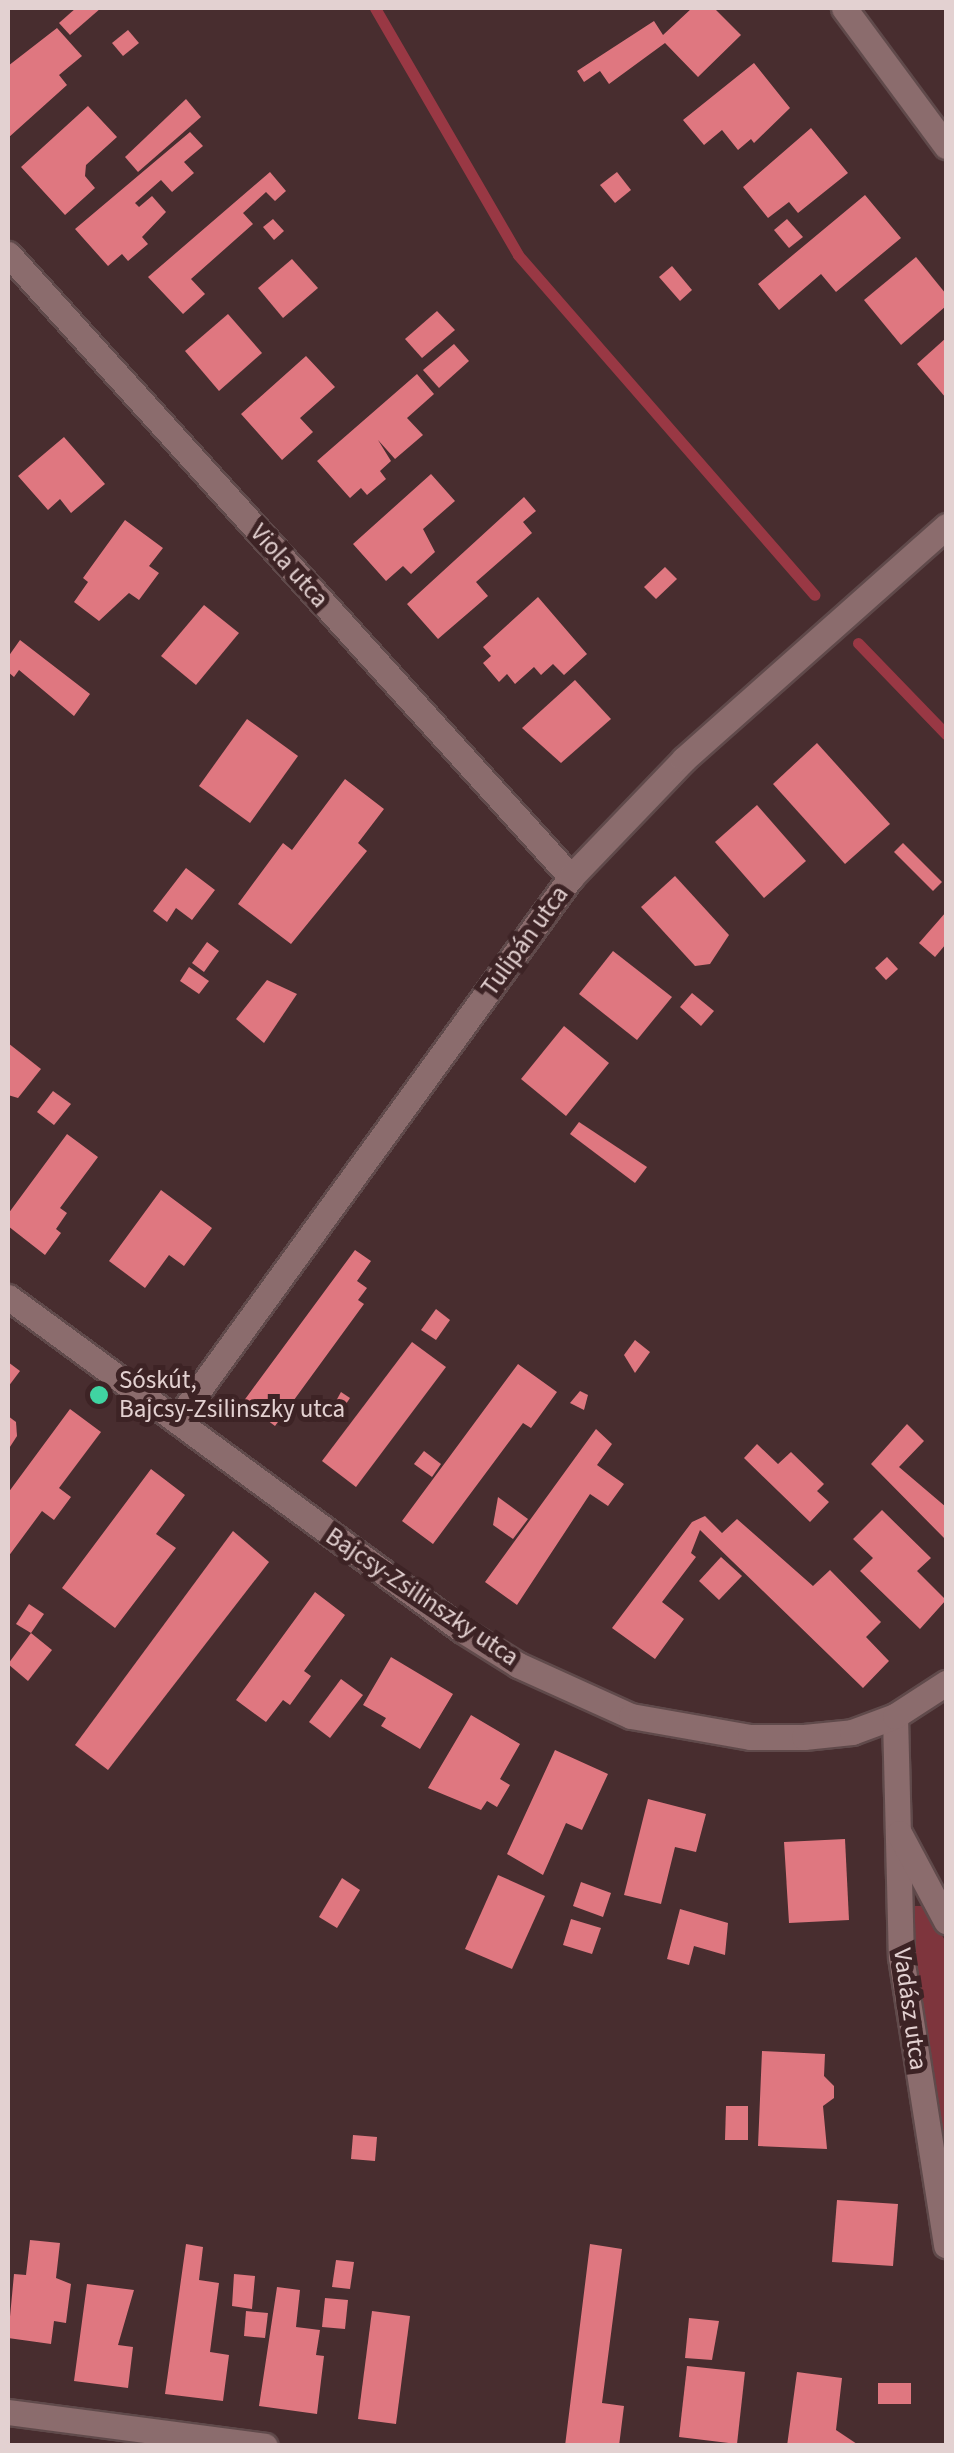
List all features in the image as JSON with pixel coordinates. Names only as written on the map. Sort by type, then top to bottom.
[{"type":"street","points":[[844,8],[946,146]]},
{"type":"street","name":"Viola utca","points":[[8,254],[571,878]]},
{"type":"street","name":"Tulipán utca","points":[[177,1420],[571,878],[684,759],[946,526]]},
{"type":"street","name":"Bajcsy-Zsilinszky utca","points":[[8,1296],[462,1630],[616,1711],[750,1737],[852,1732],[895,1716],[946,1683]]},
{"type":"street","name":"Vadász utca","points":[[895,1716],[901,1956],[946,2246]]},
{"type":"street","name":"Vadász utca","points":[[898,1829],[946,1921]]},
{"type":"street","points":[[8,2412],[265,2446]]},
{"type":"shaded area","points":[[913,1906],[924,1906],[946,1942],[946,2165],[913,1952]]},
{"type":"building","points":[[76,8],[101,8],[70,35],[59,23]]},
{"type":"building","points":[[692,8],[714,8],[741,35],[698,77],[665,43],[609,84],[600,71],[584,82],[577,71],[654,21],[663,35]]},
{"type":"building","points":[[57,28],[82,56],[59,75],[67,85],[8,138],[8,66]]},
{"type":"building","points":[[128,30],[139,43],[123,56],[112,43]]},
{"type":"building","points":[[754,63],[790,108],[754,143],[751,139],[738,150],[722,130],[704,145],[683,120]]},
{"type":"building","points":[[186,99],[201,117],[138,172],[125,157]]},
{"type":"building","points":[[88,106],[117,137],[86,165],[85,176],[95,188],[65,215],[21,167]]},
{"type":"building","points":[[811,128],[848,173],[798,213],[789,202],[768,218],[743,187]]},
{"type":"building","points":[[190,132],[203,146],[184,162],[194,173],[172,192],[161,180],[135,203],[139,207],[152,196],[166,212],[142,237],[148,244],[128,261],[122,254],[108,266],[75,229]]},
{"type":"building","points":[[270,172],[286,191],[275,201],[266,192],[243,213],[253,224],[191,279],[205,294],[183,314],[148,277]]},
{"type":"building","points":[[617,172],[631,190],[615,203],[600,185]]},
{"type":"building","points":[[865,195],[901,238],[836,292],[821,274],[779,310],[758,284]]},
{"type":"building","points":[[273,219],[284,231],[274,240],[263,227]]},
{"type":"building","points":[[787,219],[803,237],[789,248],[774,230]]},
{"type":"building","points":[[916,257],[946,294],[946,306],[901,345],[864,300]]},
{"type":"building","points":[[292,259],[318,288],[283,318],[258,288]]},
{"type":"building","points":[[672,266],[692,290],[680,301],[659,277]]},
{"type":"building","points":[[437,311],[455,330],[422,358],[405,339]]},
{"type":"building","points":[[228,314],[262,353],[219,391],[185,351]]},
{"type":"building","points":[[946,338],[946,398],[917,364]]},
{"type":"building","points":[[454,344],[469,361],[439,388],[423,370]]},
{"type":"building","points":[[306,356],[335,387],[300,418],[313,432],[282,460],[241,414]]},
{"type":"building","points":[[417,374],[434,394],[407,418],[423,435],[395,459],[378,440],[391,461],[380,471],[386,479],[367,495],[361,488],[350,498],[317,461]]},
{"type":"building","points":[[64,437],[105,484],[71,513],[60,499],[48,510],[18,476]]},
{"type":"building","points":[[431,474],[455,501],[423,529],[435,552],[411,574],[403,566],[386,581],[353,544]]},
{"type":"building","points":[[524,497],[536,511],[523,522],[532,533],[476,582],[488,596],[438,639],[407,604]]},
{"type":"building","points":[[125,520],[163,548],[149,566],[159,573],[139,600],[129,593],[99,621],[74,602],[88,582],[83,578]]},
{"type":"building","points":[[665,567],[677,579],[656,599],[644,587]]},
{"type":"building","points":[[538,597],[587,654],[564,675],[553,664],[541,675],[534,667],[515,684],[507,674],[499,682],[483,663],[491,656],[483,647]]},
{"type":"building","points":[[204,605],[239,633],[196,685],[161,656]]},
{"type":"building","points":[[20,640],[90,694],[74,716],[19,670],[14,677],[8,672],[8,657]]},
{"type":"building","points":[[575,680],[611,719],[561,763],[522,728]]},
{"type":"building","points":[[247,719],[298,756],[250,823],[199,786]]},
{"type":"building","points":[[817,743],[890,824],[845,864],[773,784]]},
{"type":"building","points":[[345,779],[384,809],[358,843],[367,851],[291,944],[238,904],[283,843],[292,850]]},
{"type":"building","points":[[757,805],[806,861],[764,898],[715,842]]},
{"type":"building","points":[[903,843],[942,882],[933,891],[894,852]]},
{"type":"building","points":[[186,868],[215,890],[192,920],[176,908],[167,922],[153,911]]},
{"type":"building","points":[[675,876],[729,935],[710,964],[695,966],[641,907]]},
{"type":"building","points":[[946,912],[946,944],[935,957],[919,943]]},
{"type":"building","points":[[207,942],[219,951],[204,972],[192,963]]},
{"type":"building","points":[[613,951],[672,997],[637,1040],[579,994]]},
{"type":"building","points":[[887,957],[898,969],[886,980],[875,968]]},
{"type":"building","points":[[189,967],[209,981],[199,994],[180,981]]},
{"type":"building","points":[[267,980],[297,994],[264,1043],[236,1019]]},
{"type":"building","points":[[692,993],[714,1011],[701,1026],[680,1007]]},
{"type":"building","points":[[564,1026],[609,1063],[566,1116],[521,1079]]},
{"type":"building","points":[[8,1043],[41,1069],[18,1098],[8,1095]]},
{"type":"building","points":[[53,1091],[71,1104],[54,1125],[37,1112]]},
{"type":"building","points":[[579,1122],[647,1167],[635,1183],[570,1134]]},
{"type":"building","points":[[67,1134],[98,1157],[60,1208],[67,1213],[56,1229],[61,1233],[45,1255],[8,1226],[8,1214]]},
{"type":"building","points":[[161,1190],[212,1228],[184,1266],[169,1255],[145,1288],[109,1261]]},
{"type":"building","points":[[355,1250],[371,1261],[357,1281],[367,1288],[358,1300],[364,1304],[275,1426],[243,1402]]},
{"type":"building","points":[[436,1309],[450,1320],[436,1340],[421,1330]]},
{"type":"building","points":[[635,1340],[650,1352],[635,1373],[624,1355]]},
{"type":"building","points":[[412,1342],[446,1367],[356,1487],[322,1461]]},
{"type":"building","points":[[8,1362],[20,1371],[8,1387]]},
{"type":"building","points":[[518,1364],[557,1392],[531,1428],[523,1423],[433,1544],[402,1521]]},
{"type":"building","points":[[580,1391],[588,1395],[584,1410],[570,1403]]},
{"type":"building","points":[[341,1392],[350,1398],[344,1407],[336,1401]]},
{"type":"building","points":[[70,1409],[101,1432],[59,1488],[71,1497],[54,1520],[42,1511],[8,1557],[8,1493]]},
{"type":"building","points":[[8,1416],[16,1422],[17,1436],[8,1450]]},
{"type":"building","points":[[907,1424],[924,1441],[899,1467],[946,1507],[946,1540],[871,1464]]},
{"type":"building","points":[[596,1429],[612,1444],[597,1465],[624,1484],[608,1506],[590,1494],[517,1605],[485,1582]]},
{"type":"building","points":[[757,1444],[778,1464],[791,1452],[824,1484],[817,1491],[829,1502],[810,1522],[744,1458]]},
{"type":"building","points":[[424,1451],[441,1464],[432,1477],[414,1464]]},
{"type":"building","points":[[151,1469],[185,1495],[156,1534],[176,1548],[115,1628],[62,1588]]},
{"type":"building","points":[[498,1497],[528,1519],[513,1539],[493,1525]]},
{"type":"building","points":[[882,1510],[931,1558],[917,1571],[946,1600],[920,1629],[860,1571],[873,1558],[853,1539]]},
{"type":"building","points":[[705,1516],[722,1533],[737,1519],[813,1586],[830,1570],[881,1622],[866,1637],[889,1661],[863,1688],[700,1530],[691,1553],[696,1557],[662,1602],[684,1619],[655,1659],[612,1628],[692,1522]]},
{"type":"building","points":[[233,1531],[269,1562],[108,1770],[75,1745]]},
{"type":"building","points":[[721,1557],[742,1576],[719,1600],[699,1581]]},
{"type":"building","points":[[315,1592],[345,1615],[304,1671],[311,1676],[290,1705],[283,1700],[266,1722],[236,1700]]},
{"type":"building","points":[[29,1604],[44,1614],[31,1633],[16,1624]]},
{"type":"building","points":[[31,1633],[52,1650],[28,1681],[8,1664]]},
{"type":"building","points":[[391,1657],[453,1694],[420,1749],[381,1726],[386,1718],[363,1705]]},
{"type":"building","points":[[341,1679],[363,1695],[330,1738],[309,1722]]},
{"type":"building","points":[[471,1715],[520,1744],[500,1779],[510,1785],[497,1807],[487,1801],[481,1810],[428,1788]]},
{"type":"building","points":[[555,1750],[608,1774],[582,1830],[566,1823],[543,1875],[507,1854]]},
{"type":"building","points":[[648,1799],[706,1814],[696,1852],[675,1847],[661,1904],[624,1895]]},
{"type":"building","points":[[845,1839],[849,1920],[789,1923],[784,1842]]},
{"type":"building","points":[[498,1875],[545,1896],[512,1969],[465,1949]]},
{"type":"building","points":[[342,1878],[360,1890],[337,1928],[319,1917]]},
{"type":"building","points":[[581,1882],[611,1893],[603,1917],[573,1906]]},
{"type":"building","points":[[680,1909],[728,1923],[725,1955],[694,1946],[689,1965],[667,1959]]},
{"type":"building","points":[[571,1919],[601,1928],[592,1954],[563,1945]]},
{"type":"building","points":[[762,2051],[825,2054],[824,2076],[834,2086],[834,2098],[823,2106],[827,2149],[758,2146]]},
{"type":"building","points":[[726,2106],[748,2106],[748,2140],[725,2140]]},
{"type":"building","points":[[353,2135],[377,2137],[375,2161],[351,2159]]},
{"type":"building","points":[[837,2200],[898,2204],[893,2266],[832,2262]]},
{"type":"building","points":[[30,2240],[60,2243],[56,2278],[71,2284],[66,2323],[54,2321],[51,2344],[8,2338],[14,2274],[26,2275]]},
{"type":"building","points":[[186,2244],[203,2247],[199,2280],[219,2283],[210,2352],[229,2355],[223,2401],[165,2394]]},
{"type":"building","points":[[590,2244],[622,2249],[602,2403],[624,2406],[619,2446],[565,2446]]},
{"type":"building","points":[[336,2260],[354,2262],[350,2289],[332,2287]]},
{"type":"building","points":[[234,2274],[255,2276],[252,2309],[232,2306]]},
{"type":"building","points":[[87,2284],[134,2290],[118,2345],[133,2347],[128,2388],[74,2381]]},
{"type":"building","points":[[277,2287],[300,2290],[296,2327],[320,2330],[316,2355],[324,2356],[317,2414],[259,2406]]},
{"type":"building","points":[[325,2298],[348,2300],[345,2329],[322,2327]]},
{"type":"building","points":[[246,2311],[268,2313],[265,2338],[244,2336]]},
{"type":"building","points":[[372,2311],[410,2316],[396,2424],[358,2419]]},
{"type":"building","points":[[689,2318],[719,2321],[712,2360],[685,2358]]},
{"type":"building","points":[[687,2366],[745,2372],[737,2444],[679,2437]]},
{"type":"building","points":[[797,2372],[842,2378],[836,2430],[860,2446],[787,2446]]},
{"type":"building","points":[[878,2383],[911,2383],[911,2404],[878,2404]]},
{"type":"waterway","points":[[375,8],[518,255],[815,595]]},
{"type":"waterway","points":[[858,643],[946,734]]},
{"type":"place","name":"Sóskút, Bajcsy-Zsilinszky utca","points":[[99,1395]]}]
